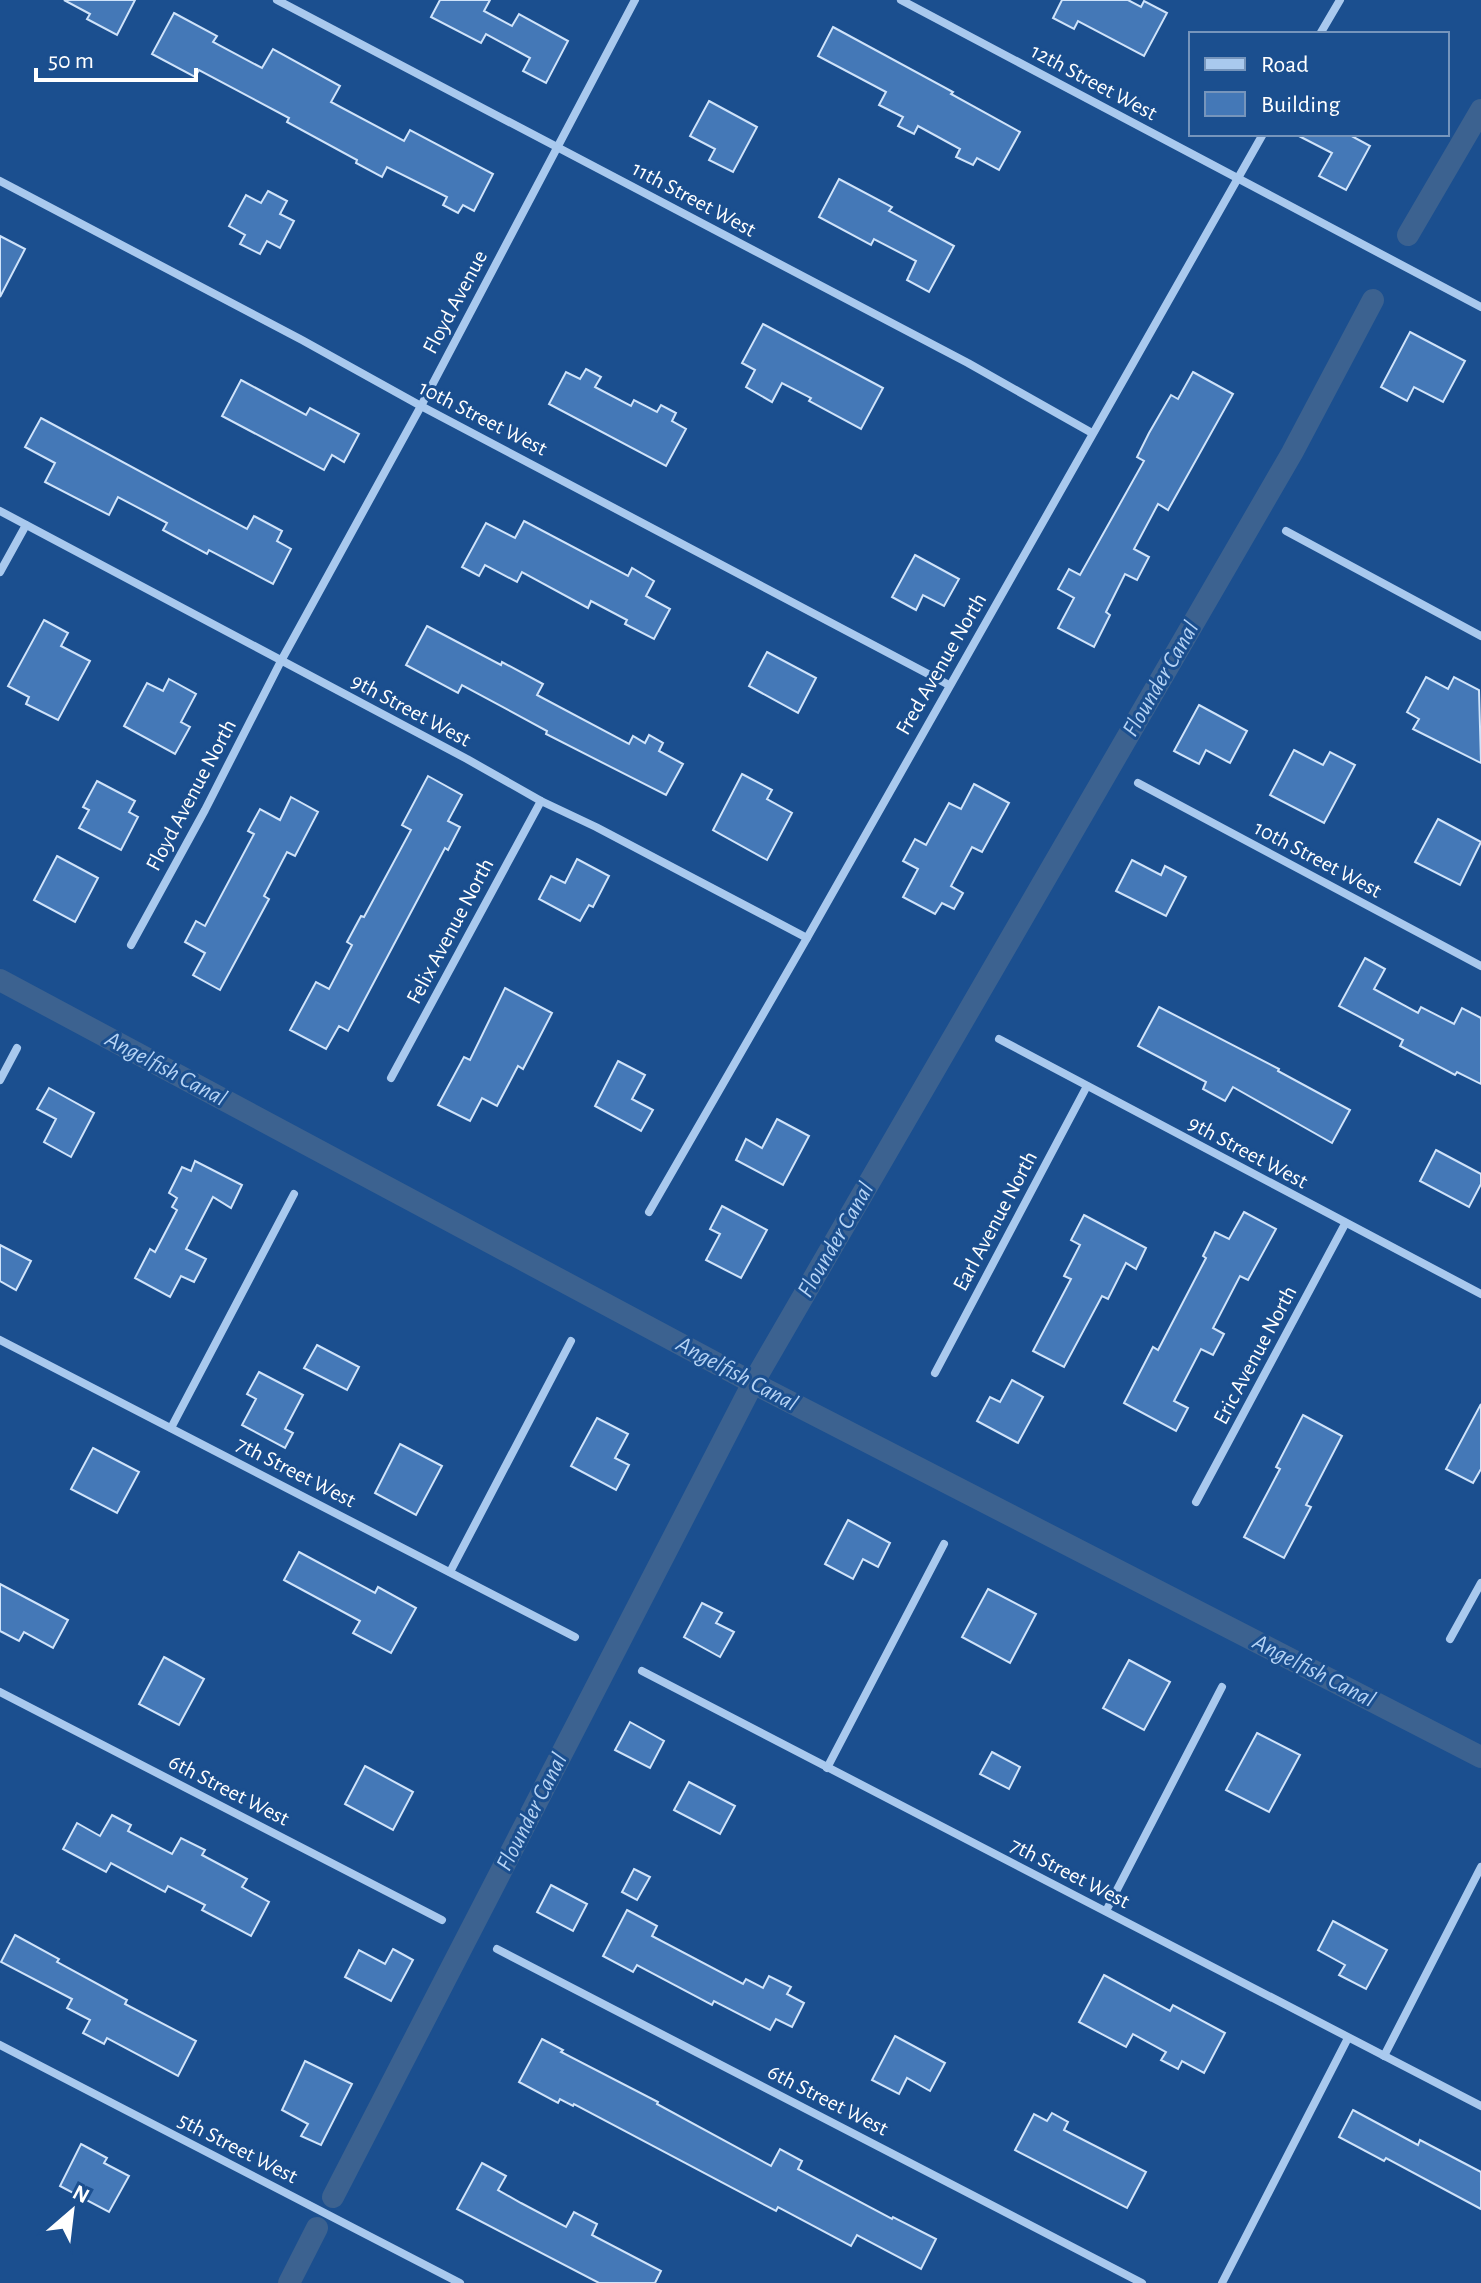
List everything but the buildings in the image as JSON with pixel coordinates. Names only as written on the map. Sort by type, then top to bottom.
[{"type":"street","name":"11th Street West","points":[[277,0],[968,363],[1092,433]]},
{"type":"street","name":"Floyd Avenue","points":[[281,661],[421,406],[635,0]]},
{"type":"street","name":"12th Street West","points":[[901,0],[1481,307]]},
{"type":"street","points":[[1321,32],[1340,0]]},
{"type":"street","name":"Fred Avenue North","points":[[649,1212],[1262,136]]},
{"type":"street","name":"10th Street West","points":[[0,181],[949,685]]},
{"type":"street","name":"9th Street West","points":[[0,511],[541,801],[807,938]]},
{"type":"street","points":[[0,572],[26,525]]},
{"type":"street","points":[[1286,531],[1481,636]]},
{"type":"street","name":"Floyd Avenue North","points":[[131,945],[281,661]]},
{"type":"street","name":"10th Street West","points":[[1138,783],[1481,966]]},
{"type":"street","name":"Felix Avenue North","points":[[391,1078],[541,801]]},
{"type":"street","name":"9th Street West","points":[[999,1039],[1481,1294]]},
{"type":"street","points":[[0,1080],[17,1048]]},
{"type":"street","name":"Earl Avenue North","points":[[935,1373],[1087,1086]]},
{"type":"street","points":[[171,1428],[294,1194]]},
{"type":"street","name":"Eric Avenue North","points":[[1196,1502],[1345,1224]]},
{"type":"street","name":"7th Street West","points":[[0,1340],[575,1637]]},
{"type":"street","points":[[450,1572],[571,1341]]},
{"type":"street","points":[[827,1768],[944,1544]]},
{"type":"street","points":[[1450,1639],[1481,1583]]},
{"type":"street","name":"7th Street West","points":[[642,1671],[1481,2106]]},
{"type":"street","points":[[1106,1911],[1222,1687]]},
{"type":"street","name":"6th Street West","points":[[0,1692],[442,1920]]},
{"type":"street","points":[[1384,2056],[1481,1867]]},
{"type":"street","name":"6th Street West","points":[[497,1949],[1142,2283]]},
{"type":"street","points":[[1222,2283],[1348,2038]]},
{"type":"street","name":"5th Street West","points":[[0,2045],[460,2283]]},
{"type":"waterway","name":"Flounder Canal","points":[[1408,235],[1481,110]]},
{"type":"waterway","name":"Flounder Canal","points":[[333,2197],[753,1383],[1292,453],[1373,300]]},
{"type":"waterway","name":"Angelfish Canal","points":[[0,980],[753,1383],[1481,1757]]},
{"type":"waterway","name":"Flounder Canal","points":[[289,2283],[317,2228]]}]
